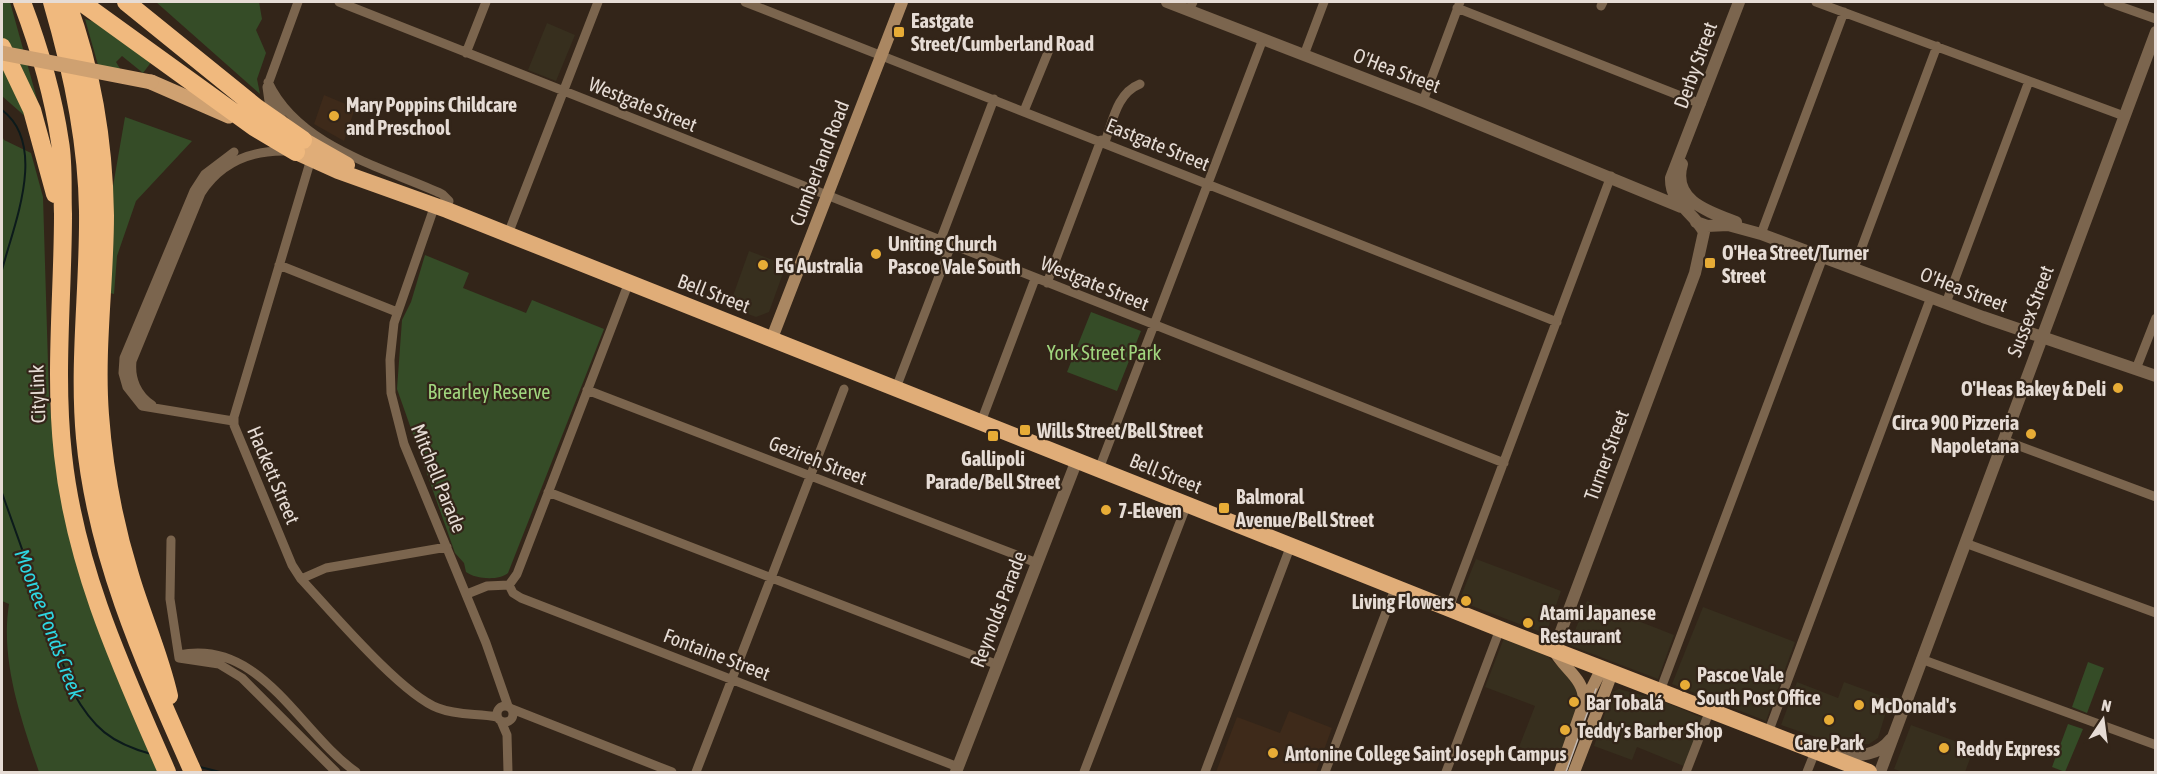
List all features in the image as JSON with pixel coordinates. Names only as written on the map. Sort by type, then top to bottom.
[{"type":"highway","name":"CityLink","points":[[22,2],[39,51],[60,143],[63,222],[58,379],[68,496],[92,590],[107,632],[167,772]]},
{"type":"highway","points":[[52,2],[74,82],[86,177],[87,248],[82,394],[90,482],[101,534],[125,614],[193,772]]},
{"type":"highway","points":[[67,2],[90,81],[101,149],[105,217],[99,379],[104,455],[120,538],[162,666],[178,739]]},
{"type":"highway","points":[[81,2],[254,127],[303,150]]},
{"type":"highway","points":[[126,2],[257,108],[303,150]]},
{"type":"highway","points":[[2,47],[14,68],[36,121],[63,222]]},
{"type":"highway","name":"Bell Street","points":[[303,150],[376,182],[1500,629],[1869,772]]},
{"type":"main road","name":"Cumberland Road","points":[[772,338],[902,2]]},
{"type":"main road","points":[[2,53],[151,82],[183,93],[254,127]]},
{"type":"main road","points":[[1554,650],[1560,661],[1581,683],[1584,691],[1583,706]]},
{"type":"main road","points":[[1560,772],[1583,706],[1607,671]]},
{"type":"main road","points":[[1574,772],[1607,671]]},
{"type":"street","points":[[298,2],[269,78],[267,91],[272,106],[303,150]]},
{"type":"street","name":"Westgate Street","points":[[339,2],[370,9],[466,53],[1504,463]]},
{"type":"street","points":[[466,53],[486,2]]},
{"type":"street","points":[[508,234],[598,2]]},
{"type":"street","name":"Eastgate Street","points":[[745,2],[1103,141],[1557,322]]},
{"type":"street","name":"O'Hea Street","points":[[1167,2],[1191,6],[1263,39],[1611,177],[1654,190],[1683,192],[1686,203]]},
{"type":"street","points":[[1304,55],[1324,2]]},
{"type":"street","name":"Derby Street","points":[[1671,190],[1673,171],[1687,142],[1739,2]]},
{"type":"street","points":[[1816,2],[2124,116]]},
{"type":"street","points":[[2108,2],[2156,19]]},
{"type":"street","points":[[1423,101],[1459,5],[1701,104]]},
{"type":"street","points":[[1761,234],[1844,12]]},
{"type":"street","name":"Sussex Street","points":[[1880,772],[2156,32]]},
{"type":"street","points":[[1099,469],[1263,39]]},
{"type":"street","points":[[1854,268],[1936,46]]},
{"type":"street","points":[[1024,111],[1049,50]]},
{"type":"street","points":[[269,78],[280,101],[312,132],[354,156],[442,194],[449,201],[441,207]]},
{"type":"street","points":[[1946,303],[2029,81]]},
{"type":"street","points":[[1047,284],[1122,96],[1128,88],[1140,84]]},
{"type":"street","points":[[940,241],[994,99]]},
{"type":"street","name":"Derby Street","points":[[1686,203],[1679,177],[1687,142]]},
{"type":"street","points":[[169,412],[150,405],[139,394],[132,376],[132,361],[201,193],[219,172],[241,158],[276,151],[303,150]]},
{"type":"street","name":"Hackett Street","points":[[303,150],[279,265],[233,422],[292,565],[301,579],[413,694],[447,711],[505,714],[532,719],[672,772]]},
{"type":"street","points":[[233,422],[142,406],[134,399],[125,381],[124,358],[194,191],[214,166],[234,152]]},
{"type":"street","points":[[1449,608],[1611,177]]},
{"type":"street","name":"O'Hea Street","points":[[1611,177],[1623,185],[1686,203]]},
{"type":"street","points":[[1686,203],[1702,209],[1712,226]]},
{"type":"street","points":[[1686,203],[1696,222]]},
{"type":"street","name":"Mitchell Parade","points":[[441,207],[397,312],[390,360],[394,413],[404,444],[492,659],[505,714],[508,772]]},
{"type":"street","name":"O'Hea Street","points":[[1702,209],[1753,228],[1761,234]]},
{"type":"street","name":"O'Hea Street","points":[[1696,222],[1712,226],[1728,225],[1761,234],[2041,338],[2156,376]]},
{"type":"street","name":"Turner Street","points":[[1554,650],[1695,273],[1704,237],[1696,222]]},
{"type":"street","name":"Turner Street","points":[[1695,273],[1706,256],[1712,226]]},
{"type":"street","points":[[896,388],[951,245]]},
{"type":"street","points":[[1660,691],[1824,257]]},
{"type":"street","points":[[279,265],[397,312]]},
{"type":"street","points":[[981,422],[1035,279]]},
{"type":"street","points":[[467,594],[487,586],[508,585],[517,574],[629,282]]},
{"type":"street","points":[[1768,733],[1931,297]]},
{"type":"street","points":[[2136,369],[2156,318]]},
{"type":"street","points":[[696,772],[844,389]]},
{"type":"street","name":"Gezireh Street","points":[[587,390],[1037,563]]},
{"type":"street","points":[[2003,440],[2156,496]]},
{"type":"street","name":"Reynolds Parade","points":[[957,770],[1077,460]]},
{"type":"street","points":[[548,492],[998,665]]},
{"type":"street","points":[[1084,772],[1187,504]]},
{"type":"street","points":[[171,540],[170,599],[179,656]]},
{"type":"street","points":[[1965,543],[2156,613]]},
{"type":"street","points":[[1205,772],[1291,545]]},
{"type":"street","points":[[301,579],[326,568],[447,547]]},
{"type":"street","name":"Fontaine Street","points":[[508,585],[521,598],[732,679],[957,770]]},
{"type":"street","points":[[1325,772],[1396,586]]},
{"type":"street","points":[[1446,772],[1500,629]]},
{"type":"street","points":[[179,656],[219,654],[247,666],[356,772]]},
{"type":"street","points":[[179,656],[219,664],[242,678],[336,772]]},
{"type":"street","points":[[1921,659],[2156,745]]},
{"type":"street","points":[[1686,772],[1710,710]]},
{"type":"street","points":[[1807,772],[1815,752],[1869,755],[1884,748],[1895,734]]},
{"type":"shaded area","points":[[547,23],[575,35],[556,81],[528,70]]},
{"type":"shaded area","name":"Mary Poppins Childcare and Preschool","points":[[324,95],[355,108],[344,141],[314,124]]},
{"type":"shaded area","name":"EG Australia","points":[[749,251],[786,265],[769,312],[756,317],[729,307]]},
{"type":"shaded area","points":[[1476,559],[1561,591],[1546,634],[1459,601]]},
{"type":"shaded area","points":[[1587,601],[1674,635],[1658,679],[1569,645]]},
{"type":"shaded area","points":[[1703,607],[1795,642],[1766,721],[1672,684]]},
{"type":"shaded area","points":[[1504,638],[1547,656],[1577,683],[1579,702],[1558,762],[1519,747],[1535,706],[1485,687]]},
{"type":"shaded area","points":[[1797,682],[1838,698],[1844,682],[1890,699],[1878,738],[1869,744],[1836,744],[1781,725]]},
{"type":"shaded area","points":[[1619,689],[1660,700],[1710,721],[1691,769],[1637,747],[1632,760],[1594,746],[1612,692]]},
{"type":"shaded area","name":"Antonine College Saint Joseph Campus","points":[[1289,711],[1332,728],[1316,772],[1216,772],[1237,717],[1280,733]]},
{"type":"shaded area","points":[[1911,725],[1974,748],[1965,772],[1903,772],[1894,769]]},
{"type":"green space","points":[[2,2],[10,2],[42,117],[27,118],[2,96]]},
{"type":"green space","points":[[156,2],[259,2],[262,19],[256,30],[266,53],[257,79],[260,94]]},
{"type":"green space","points":[[85,19],[101,24],[152,61],[143,73],[122,56],[116,62],[122,72],[98,65]]},
{"type":"green space","points":[[125,117],[192,141],[136,201],[117,256],[114,294],[110,293],[112,192]]},
{"type":"green space","points":[[2,136],[4,140],[31,153],[43,197],[49,397],[58,481],[158,772],[39,772],[19,710],[7,646],[9,604],[2,601]]},
{"type":"green space","name":"Brearley Reserve","points":[[425,255],[469,273],[463,288],[526,313],[532,300],[604,329],[508,573],[504,576],[487,578],[470,574],[466,572],[464,563],[455,553],[397,389],[402,320],[411,302]]},
{"type":"green space","name":"York Street Park","points":[[1091,312],[1141,331],[1117,391],[1067,372]]},
{"type":"green space","points":[[2088,662],[2104,668],[2087,713],[2072,707]]},
{"type":"green space","points":[[2068,724],[2083,729],[2065,772],[2052,767]]},
{"type":"waterway","name":"Moonee Ponds Creek","points":[[2,110],[16,125],[23,143],[25,164],[24,186],[2,270]]},
{"type":"waterway","name":"Moonee Ponds Creek","points":[[2,493],[73,692],[80,705],[96,725],[114,739],[151,754]]},
{"type":"waterway","name":"Moonee Ponds Creek","points":[[200,767],[220,772]]},
{"type":"tram line","points":[[1566,772],[1596,689]]},
{"type":"place","name":"Eastgate Street/Cumberland Road","points":[[899,32]]},
{"type":"place","name":"Mary Poppins Childcare and Preschool","points":[[334,116]]},
{"type":"place","name":"Uniting Church Pascoe Vale South","points":[[876,254]]},
{"type":"place","name":"O'Hea Street/Turner Street","points":[[1710,263]]},
{"type":"place","name":"EG Australia","points":[[763,265]]},
{"type":"place","name":"O'Heas Bakey & Deli","points":[[2118,388]]},
{"type":"place","name":"Wills Street/Bell Street","points":[[1025,430]]},
{"type":"place","name":"Circa 900 Pizzeria Napoletana","points":[[2031,434]]},
{"type":"place","name":"Gallipoli Parade/Bell Street","points":[[993,436]]},
{"type":"place","name":"Balmoral Avenue/Bell Street","points":[[1224,508]]},
{"type":"place","name":"7-Eleven","points":[[1106,510]]},
{"type":"place","name":"Living Flowers","points":[[1466,601]]},
{"type":"place","name":"Atami Japanese Restaurant","points":[[1528,623]]},
{"type":"place","name":"Pascoe Vale South Post Office","points":[[1685,685]]},
{"type":"place","name":"Bar Tobalá","points":[[1574,702]]},
{"type":"place","name":"McDonald's","points":[[1859,705]]},
{"type":"place","name":"Care Park","points":[[1829,720]]},
{"type":"place","name":"Teddy's Barber Shop","points":[[1565,730]]},
{"type":"place","name":"Reddy Express","points":[[1944,748]]},
{"type":"place","name":"Antonine College Saint Joseph Campus","points":[[1273,753]]}]
